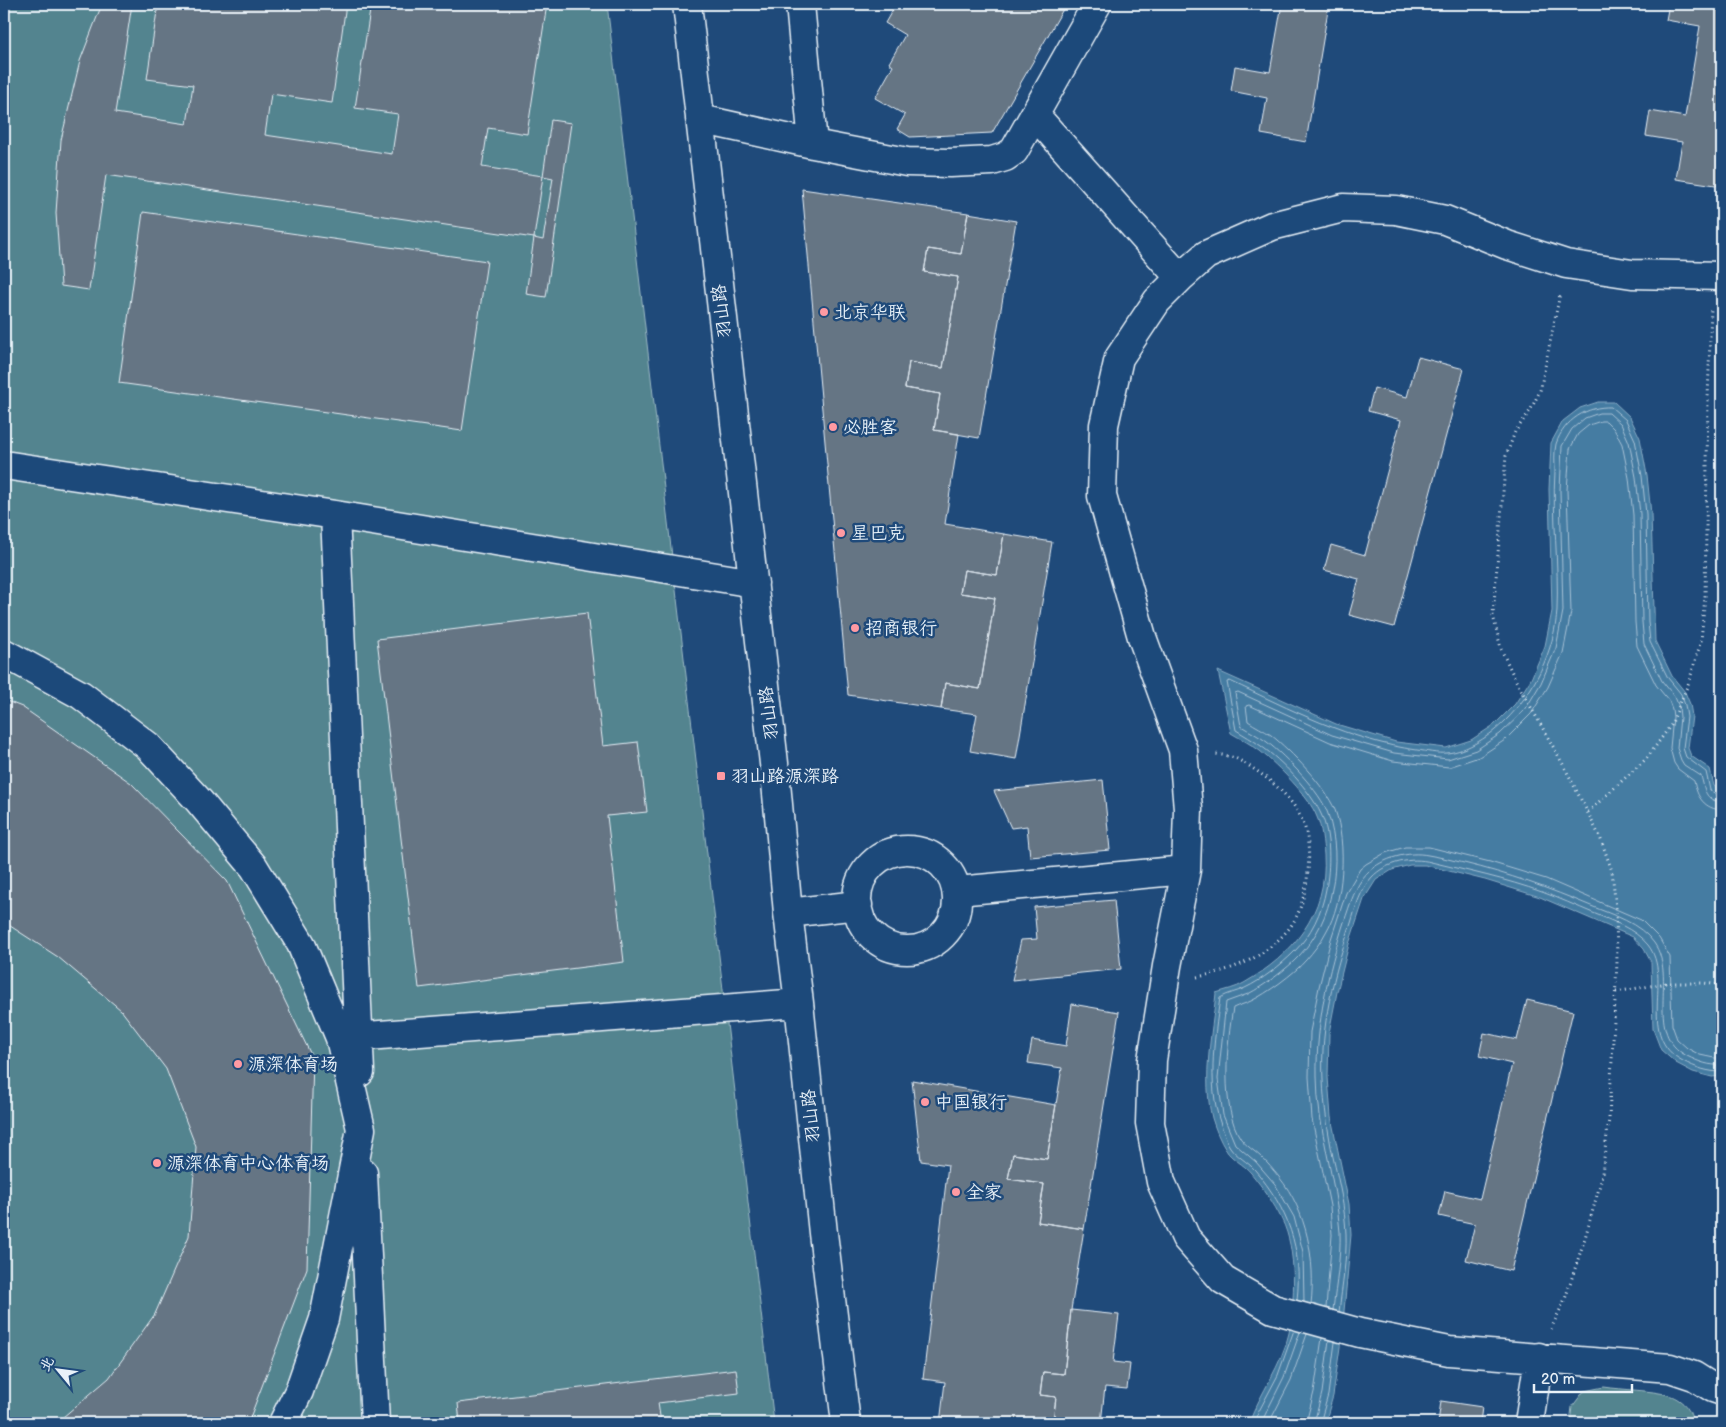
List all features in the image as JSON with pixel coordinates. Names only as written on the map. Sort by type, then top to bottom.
[{"type":"street","name":"羽山路","points":[[687,4],[776,772],[788,913],[846,1423]]},
{"type":"street","points":[[800,4],[813,144]]},
{"type":"street","points":[[700,120],[907,162],[950,163],[992,161],[1005,157],[1014,151],[1097,4]]},
{"type":"street","points":[[1034,115],[1180,278]]},
{"type":"street","points":[[1717,276],[1632,274],[1566,264],[1507,245],[1445,220],[1396,210],[1342,208],[1272,226],[1206,255],[1157,301],[1119,358],[1104,425],[1102,496],[1142,637],[1183,750],[1188,809],[1186,870],[1164,982],[1152,1060],[1150,1123],[1161,1182],[1186,1238],[1222,1280],[1273,1309],[1360,1333],[1449,1351],[1670,1368],[1694,1376],[1713,1388],[1722,1391]]},
{"type":"street","points":[[4,465],[335,515],[754,583]]},
{"type":"street","points":[[335,515],[350,1037],[361,1129],[375,1423]]},
{"type":"street","points":[[4,653],[81,695],[141,740],[199,801],[254,867],[301,944],[350,1037]]},
{"type":"street","points":[[909,849],[926,853],[940,862],[951,875],[957,891],[957,908],[952,922],[942,936],[929,945],[914,949],[898,949],[883,944],[871,934],[862,920],[858,905],[859,888],[866,872],[877,860],[892,852],[909,849]]},
{"type":"street","points":[[957,891],[1186,870]]},
{"type":"street","points":[[788,913],[858,905]]},
{"type":"street","points":[[350,1037],[799,1003]]},
{"type":"street","points":[[284,1423],[299,1392],[324,1319],[361,1129]]},
{"type":"street","points":[[1529,1423],[1539,1357]]},
{"type":"path","points":[[1539,1357],[1565,1298],[1585,1238],[1600,1180],[1609,1119],[1617,962],[1616,908],[1612,871],[1600,837],[1501,649],[1493,615],[1506,456],[1515,432],[1530,411],[1540,391],[1566,264]]},
{"type":"path","points":[[1588,812],[1647,758],[1671,724],[1689,682],[1700,640],[1706,596],[1709,338],[1717,276]]},
{"type":"path","points":[[1164,982],[1199,977],[1233,968],[1253,960],[1272,946],[1288,929],[1301,909],[1309,869],[1306,832],[1296,808],[1280,790],[1236,758],[1183,750]]},
{"type":"path","points":[[1616,992],[1667,982],[1722,985]]},
{"type":"green space","points":[[4,4],[607,4],[774,1423],[4,1423]]},
{"type":"green space","points":[[1604,1387],[1661,1393],[1673,1397],[1688,1409],[1692,1423],[1570,1423],[1572,1407],[1584,1391]]},
{"type":"water","points":[[1598,402],[1614,402],[1630,417],[1640,438],[1647,475],[1651,514],[1655,641],[1672,676],[1685,692],[1690,704],[1692,716],[1688,748],[1691,756],[1710,769],[1714,786],[1722,791],[1722,1076],[1712,1077],[1693,1072],[1676,1063],[1661,1050],[1653,1029],[1651,962],[1644,949],[1633,937],[1540,897],[1485,880],[1425,865],[1410,865],[1392,870],[1376,880],[1364,899],[1349,944],[1329,1033],[1328,1077],[1331,1117],[1349,1204],[1351,1235],[1342,1333],[1333,1396],[1325,1423],[1249,1423],[1286,1345],[1293,1306],[1292,1260],[1287,1232],[1282,1220],[1251,1173],[1228,1153],[1212,1118],[1209,1103],[1208,1072],[1216,993],[1241,985],[1262,972],[1292,945],[1304,930],[1320,896],[1324,876],[1324,855],[1319,821],[1307,800],[1284,773],[1267,757],[1231,733],[1218,671],[1336,724],[1396,742],[1446,748],[1471,740],[1494,725],[1515,704],[1531,679],[1545,646],[1552,611],[1549,489],[1551,443],[1563,421],[1580,408]]},
{"type":"building","points":[[102,4],[132,4],[115,113],[187,124],[193,85],[147,79],[158,4],[346,4],[332,103],[271,94],[265,135],[392,154],[398,114],[355,108],[371,4],[547,4],[527,134],[488,128],[482,167],[543,176],[534,238],[106,175],[89,290],[61,286],[56,213],[61,140],[80,61]]},
{"type":"building","points":[[896,4],[1066,4],[992,133],[910,137],[897,129],[905,115],[875,98],[893,66],[889,63],[905,35],[885,23]]},
{"type":"building","points":[[1282,4],[1329,4],[1306,142],[1261,134],[1267,98],[1231,91],[1235,66],[1270,72]]},
{"type":"building","points":[[1669,4],[1722,4],[1722,186],[1676,179],[1682,142],[1646,136],[1650,111],[1685,117],[1700,26],[1666,20]]},
{"type":"building","points":[[551,120],[571,123],[546,297],[526,294],[534,238],[543,240],[553,178],[543,176]]},
{"type":"building","points":[[802,189],[968,213],[961,254],[928,249],[924,272],[958,277],[943,368],[909,362],[905,388],[940,394],[934,430],[959,434],[945,524],[1004,534],[997,575],[964,570],[960,593],[995,598],[980,689],[945,683],[941,709],[848,695]]},
{"type":"building","points":[[143,212],[487,261],[462,431],[119,383]]},
{"type":"building","points":[[968,213],[1016,221],[979,438],[934,430],[940,394],[905,388],[909,362],[943,368],[958,277],[924,272],[928,249],[961,254]]},
{"type":"building","points":[[1418,357],[1464,369],[1394,627],[1349,615],[1359,579],[1324,570],[1331,545],[1365,555],[1401,420],[1368,411],[1374,388],[1407,397]]},
{"type":"building","points":[[1004,534],[1052,542],[1016,759],[970,751],[977,714],[941,709],[945,683],[980,689],[995,598],[960,593],[964,570],[997,575]]},
{"type":"building","points":[[587,613],[603,746],[638,742],[647,812],[607,816],[624,962],[419,988],[377,639]]},
{"type":"building","name":"源深体育中心体育场","points":[[4,700],[22,707],[131,783],[227,881],[313,1059],[307,1268],[248,1423],[56,1423],[109,1378],[155,1314],[189,1236],[196,1147],[166,1069],[121,1010],[58,957],[4,922]]},
{"type":"building","points":[[1103,780],[1110,850],[1030,857],[1027,826],[1011,828],[994,791]]},
{"type":"building","points":[[1114,900],[1121,969],[1012,980],[1021,940],[1037,939],[1034,907]]},
{"type":"building","points":[[1527,1000],[1573,1011],[1511,1271],[1466,1260],[1475,1224],[1439,1216],[1445,1191],[1480,1199],[1512,1064],[1479,1056],[1484,1033],[1517,1040]]},
{"type":"building","points":[[1072,1004],[1119,1012],[1084,1229],[1038,1222],[1044,1184],[1008,1179],[1013,1154],[1047,1159],[1062,1068],[1028,1063],[1032,1040],[1066,1046]]},
{"type":"building","points":[[912,1080],[1056,1105],[1047,1159],[1013,1154],[1008,1179],[1044,1184],[1038,1222],[1084,1229],[1071,1310],[1064,1374],[1043,1372],[1040,1395],[1056,1397],[1053,1423],[940,1423],[945,1382],[923,1379],[948,1165],[921,1161]]},
{"type":"building","points":[[1071,1310],[1119,1315],[1113,1362],[1130,1364],[1127,1389],[1105,1387],[1101,1423],[1053,1423],[1056,1397],[1040,1395],[1043,1372],[1064,1374]]},
{"type":"building","points":[[736,1369],[739,1393],[658,1403],[661,1423],[460,1423],[458,1403]]},
{"type":"building","points":[[1441,1401],[1482,1407],[1480,1423],[1438,1423]]},
{"type":"place","name":"北京华联","points":[[824,312]]},
{"type":"place","name":"必胜客","points":[[833,427]]},
{"type":"place","name":"星巴克","points":[[841,533]]},
{"type":"place","name":"招商银行","points":[[855,628]]},
{"type":"place","name":"羽山路源深路","points":[[721,776]]},
{"type":"place","name":"源深体育场","points":[[238,1064]]},
{"type":"place","name":"中国银行","points":[[925,1102]]},
{"type":"place","name":"源深体育中心体育场","points":[[157,1163]]},
{"type":"place","name":"全家","points":[[956,1192]]}]
